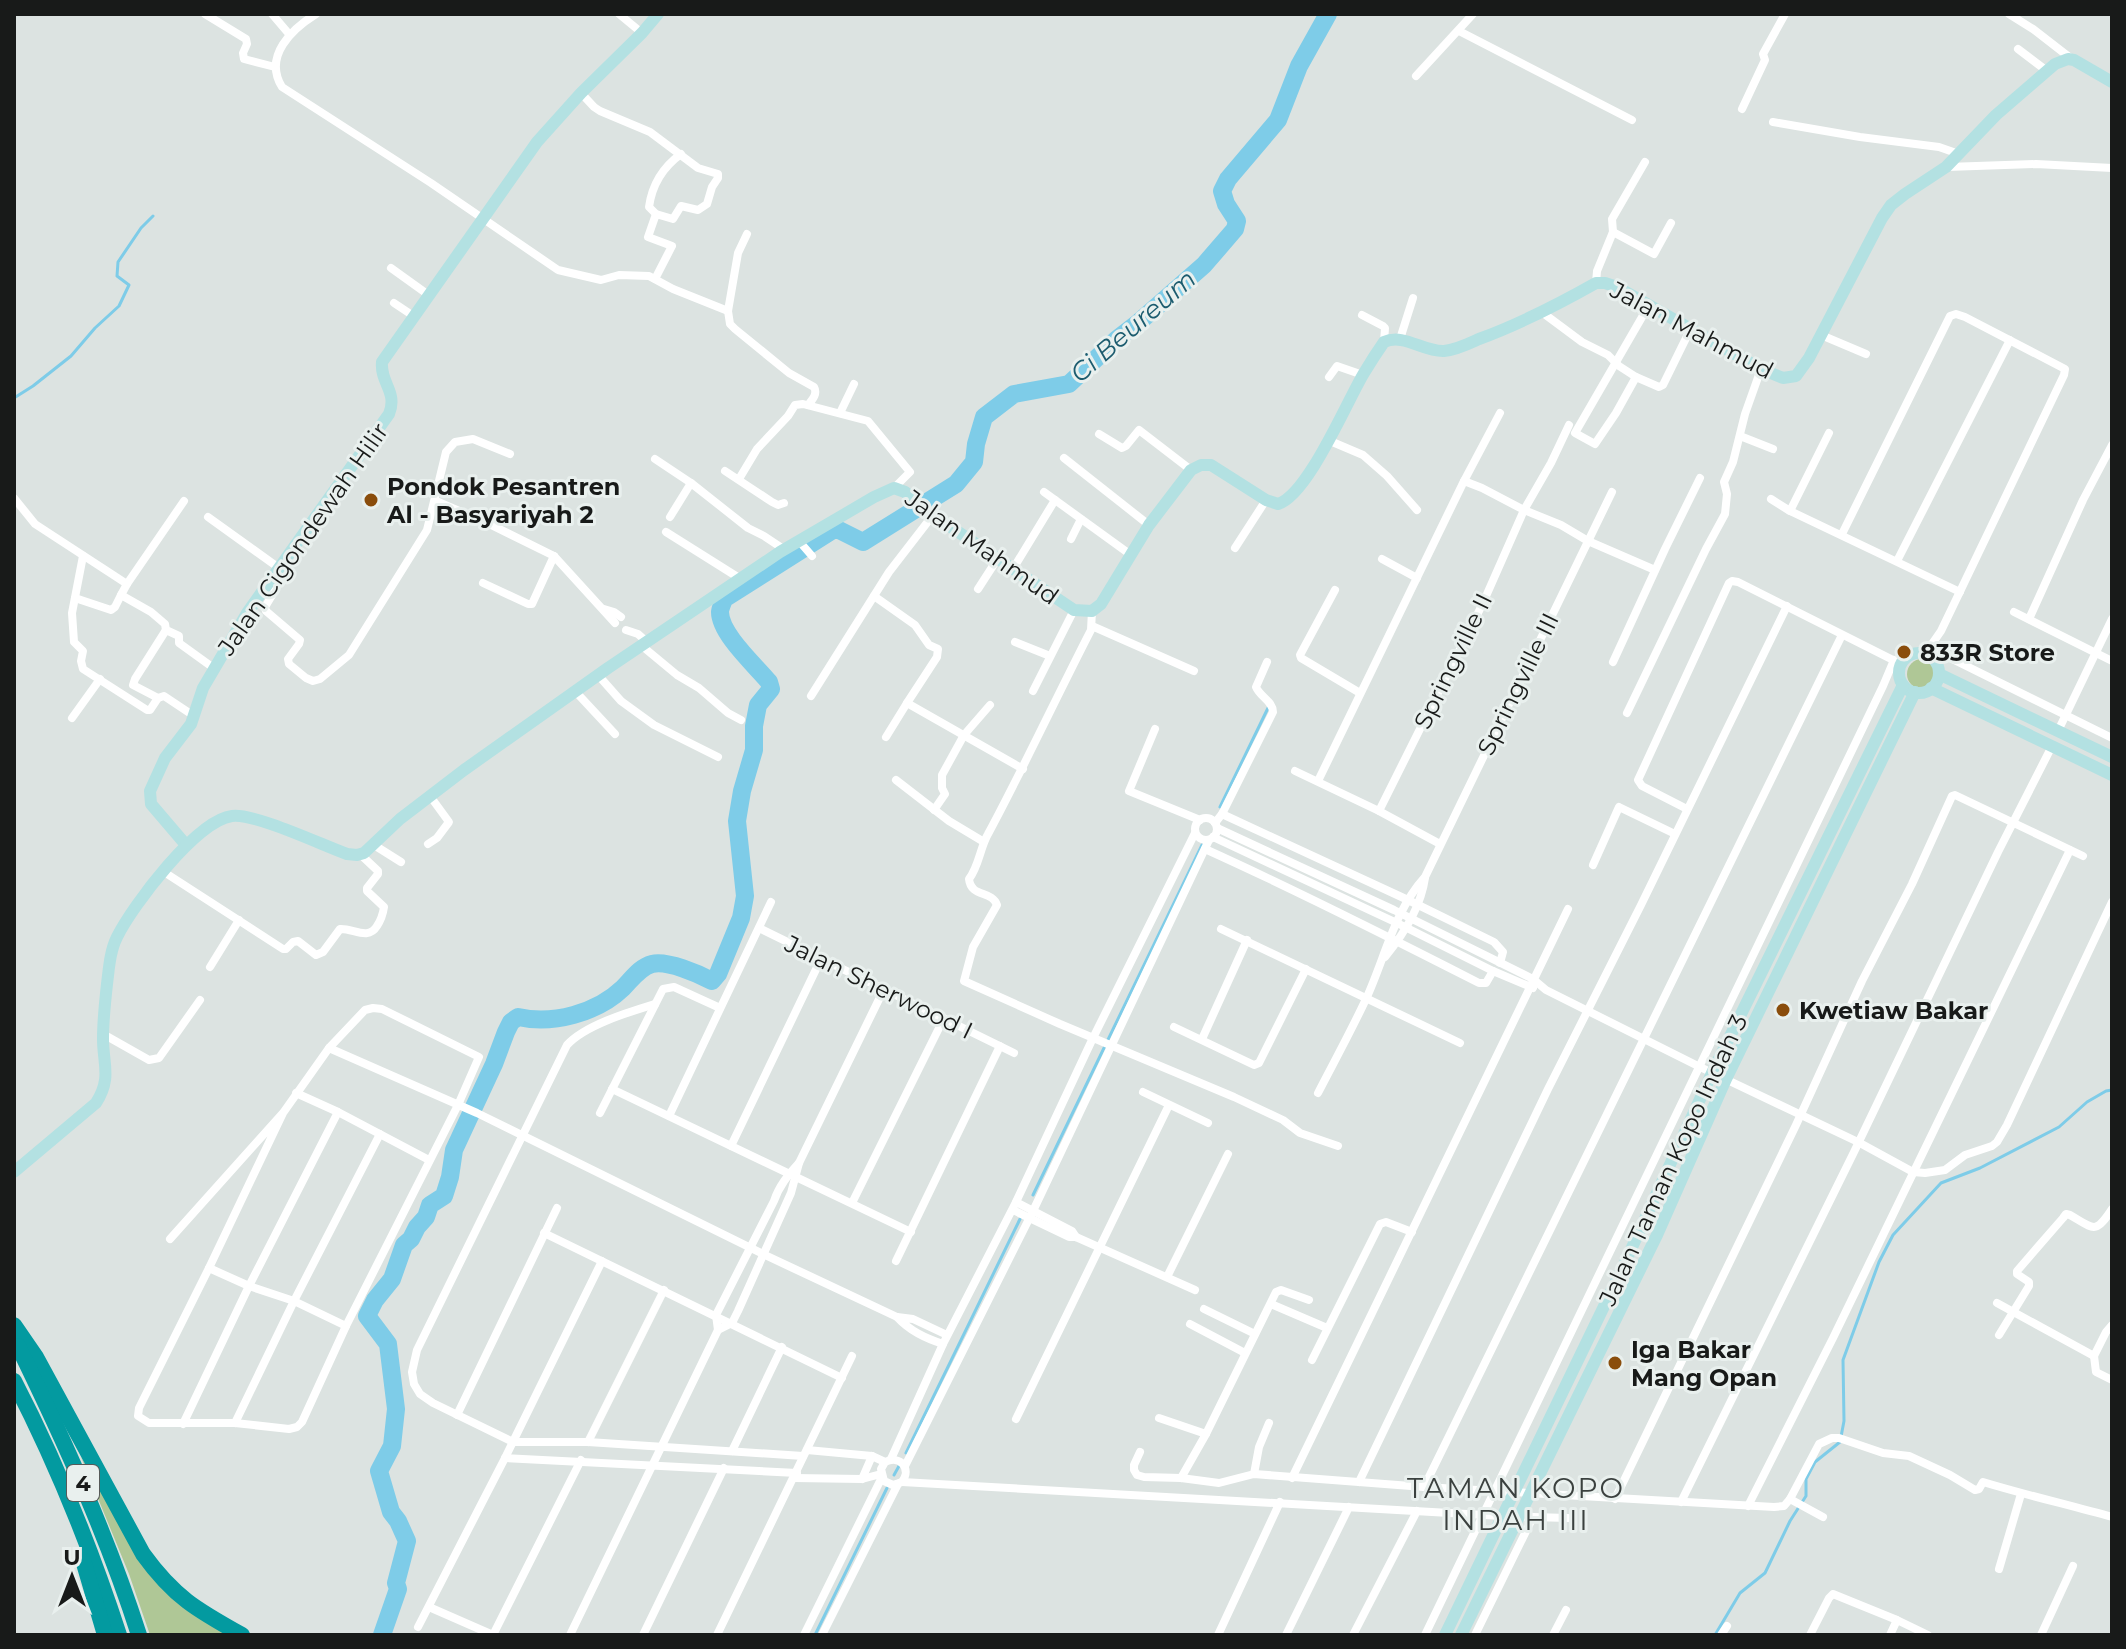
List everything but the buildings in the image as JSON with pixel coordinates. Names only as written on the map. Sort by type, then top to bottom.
[{"type":"highway","points":[[14,1325],[36,1357],[143,1554],[159,1576],[197,1610],[242,1635]]},
{"type":"highway","name":"4","points":[[14,1337],[80,1477],[139,1635]]},
{"type":"highway","name":"4","points":[[14,1381],[54,1466],[103,1585],[119,1635]]},
{"type":"highway","points":[[54,1466],[105,1635]]},
{"type":"street","points":[[205,14],[246,39],[244,59],[275,67]]},
{"type":"street","points":[[272,14],[289,34]]},
{"type":"street","points":[[316,14],[289,34],[280,49],[275,67],[282,87],[420,175],[558,270],[601,280],[619,275],[649,276],[728,311]]},
{"type":"street","points":[[619,14],[642,33]]},
{"type":"street","name":"Jalan Cigondewah Hilir","points":[[186,845],[153,807],[150,794],[165,758],[191,724],[203,688],[267,584],[389,414],[393,396],[381,366],[537,142],[658,14]]},
{"type":"street","points":[[1742,109],[1765,60],[1763,54],[1785,14]]},
{"type":"street","points":[[2009,14],[2075,61],[2112,82]]},
{"type":"street","points":[[1416,76],[1459,31],[1468,16]]},
{"type":"street","points":[[1459,31],[1632,120]]},
{"type":"street","points":[[2018,49],[2047,71]]},
{"type":"street","name":"Jalan Mahmud","points":[[1384,342],[1393,338],[1436,351],[1453,349],[1543,313],[1596,283],[1612,285],[1761,369],[1783,378],[1796,376],[1809,358],[1891,205],[1946,167],[1996,115],[2047,71],[2060,61],[2075,61]]},
{"type":"street","points":[[581,93],[594,107],[650,132],[681,154],[698,168],[718,174],[707,204],[698,210],[681,206],[673,219],[656,214],[649,207],[653,188],[670,162],[681,154]]},
{"type":"street","points":[[1773,122],[1939,147],[1959,154]]},
{"type":"street","points":[[1596,283],[1597,271],[1613,232],[1612,219],[1645,162]]},
{"type":"street","points":[[1946,167],[2036,164],[2112,168]]},
{"type":"street","points":[[707,204],[716,211]]},
{"type":"street","points":[[655,279],[672,246],[648,237],[656,214]]},
{"type":"street","points":[[1613,232],[1654,254],[1671,223]]},
{"type":"street","points":[[747,234],[738,253],[728,311],[730,324],[789,373],[814,387],[816,392],[808,405]]},
{"type":"street","points":[[391,268],[430,296]]},
{"type":"street","points":[[1400,339],[1413,298]]},
{"type":"street","points":[[394,303],[415,317]]},
{"type":"street","points":[[1636,377],[1595,444],[1575,433],[1649,305]]},
{"type":"street","points":[[1543,313],[1636,377],[1659,387],[1663,385],[1691,328]]},
{"type":"street","points":[[1338,1146],[1300,1133],[1283,1120],[964,981],[973,947],[997,905],[993,898],[975,892],[969,879],[984,842],[1092,626],[1092,611],[1101,604],[1149,525],[1191,470],[1201,465],[1216,467],[1266,500],[1278,504],[1290,499],[1330,441],[1363,375],[1384,342],[1385,328],[1362,315]]},
{"type":"street","points":[[1842,534],[1950,316],[1962,316],[2065,369],[1960,592],[1928,651]]},
{"type":"street","points":[[1821,335],[1866,354]]},
{"type":"street","points":[[1897,561],[2010,340]]},
{"type":"street","points":[[1329,377],[1337,366],[1363,375]]},
{"type":"street","points":[[1627,713],[1725,514],[1727,494],[1724,482],[1761,369]]},
{"type":"street","points":[[840,413],[854,384]]},
{"type":"street","points":[[739,479],[757,449],[795,405],[808,405],[862,418],[871,424],[910,472],[894,488]]},
{"type":"street","points":[[1318,781],[1500,413]]},
{"type":"street","name":"Springville II","points":[[1379,811],[1483,603],[1524,510],[1569,425]]},
{"type":"street","points":[[1099,434],[1122,448],[1139,430],[1191,470]]},
{"type":"street","points":[[1790,511],[1829,433]]},
{"type":"street","points":[[1740,436],[1773,449]]},
{"type":"street","points":[[267,584],[274,592],[265,607],[266,611],[300,640],[288,659],[289,664],[306,678],[313,681],[320,679],[349,655],[427,530],[446,452],[455,442],[473,439],[510,454]]},
{"type":"street","points":[[1330,441],[1363,455],[1387,476],[1417,510]]},
{"type":"street","points":[[2029,619],[2083,500],[2112,445]]},
{"type":"street","points":[[1064,458],[1149,525]]},
{"type":"street","points":[[655,459],[748,528],[764,536],[784,555]]},
{"type":"street","points":[[725,471],[772,502],[778,505],[784,503]]},
{"type":"street","points":[[1613,662],[1700,478]]},
{"type":"street","points":[[1464,481],[1655,570]]},
{"type":"street","points":[[670,517],[691,483]]},
{"type":"street","name":"Jalan Mahmud","points":[[349,858],[374,845],[400,819],[430,796],[642,640],[739,580],[784,555],[805,548],[874,497],[894,488],[905,492],[931,514],[1074,610],[1092,611]]},
{"type":"street","points":[[1044,492],[1131,555]]},
{"type":"street","name":"Springville III","points":[[1425,877],[1612,492]]},
{"type":"street","points":[[14,498],[35,524],[127,584]]},
{"type":"street","points":[[1771,499],[1960,592]]},
{"type":"street","points":[[1013,569],[1055,500]]},
{"type":"street","points":[[1235,548],[1266,500]]},
{"type":"street","points":[[75,598],[111,610],[115,607],[127,584],[184,501]]},
{"type":"street","points":[[436,501],[554,556],[603,609],[618,620]]},
{"type":"street","points":[[811,696],[889,572],[931,514]]},
{"type":"street","points":[[208,517],[279,568]]},
{"type":"street","points":[[1071,539],[1081,519]]},
{"type":"street","points":[[666,532],[739,580]]},
{"type":"street","points":[[83,556],[72,613],[74,642],[83,651],[83,669],[147,710],[162,696],[194,716]]},
{"type":"street","points":[[483,583],[532,604],[554,556]]},
{"type":"street","points":[[978,589],[998,558]]},
{"type":"street","points":[[1382,559],[1417,578]]},
{"type":"street","points":[[1687,809],[1642,786],[1638,780],[1729,583],[1738,582],[1898,662]]},
{"type":"street","points":[[1335,590],[1300,655],[1360,693]]},
{"type":"street","points":[[121,595],[165,624],[166,630],[133,685],[158,698]]},
{"type":"street","points":[[874,596],[915,625],[929,645],[938,649],[937,657],[886,737]]},
{"type":"street","points":[[1359,1482],[1787,606]]},
{"type":"street","points":[[1033,691],[1074,610]]},
{"type":"street","points":[[2014,612],[2112,661]]},
{"type":"street","points":[[2058,731],[2112,619]]},
{"type":"street","points":[[1092,626],[1194,671]]},
{"type":"street","points":[[628,627],[677,675],[741,720]]},
{"type":"street","points":[[166,630],[179,636],[178,642],[183,647],[215,669]]},
{"type":"street","points":[[1424,1487],[1842,635]]},
{"type":"street","points":[[1015,642],[1050,656]]},
{"type":"street","points":[[1898,662],[1903,685],[1915,692],[1924,692],[1936,682],[1939,674],[1928,651]]},
{"type":"street","points":[[1425,1635],[1607,1258],[1706,1070],[1766,931],[1883,686],[1898,662],[1928,651],[2112,738]]},
{"type":"street","points":[[822,1635],[902,1481],[905,1466],[1031,1214],[1102,1061],[1273,712],[1272,706],[1256,687],[1267,662]]},
{"type":"street","points":[[1939,674],[2112,757]]},
{"type":"street","points":[[598,675],[621,701],[654,725],[718,757]]},
{"type":"street","points":[[72,718],[100,679]]},
{"type":"street","name":"Jalan Taman Kopo Indah 3","points":[[1445,1635],[1623,1267],[1706,1070],[1779,937],[1903,685]]},
{"type":"street","points":[[1931,688],[2112,775]]},
{"type":"street","points":[[575,691],[615,734]]},
{"type":"street","name":"Jalan Taman Kopo Indah 3","points":[[1461,1635],[1527,1517],[1531,1493],[1657,1235],[1726,1079],[1915,692]]},
{"type":"street","points":[[907,703],[1023,769]]},
{"type":"street","points":[[934,810],[945,794],[942,775],[964,735],[990,705]]},
{"type":"street","points":[[1155,729],[1129,791],[1200,820],[1208,819],[1403,920],[1493,971],[1546,990],[1858,1142],[1913,1172],[1945,1170],[1965,1155],[1997,1142],[2112,902]]},
{"type":"street","points":[[1681,1502],[2052,746]]},
{"type":"street","points":[[1295,771],[1440,844]]},
{"type":"street","points":[[896,780],[934,810],[984,842]]},
{"type":"street","points":[[428,844],[449,824],[449,819],[430,796]]},
{"type":"street","points":[[1615,1499],[1952,796],[2083,856]]},
{"type":"street","points":[[1593,865],[1619,807],[1675,834]]},
{"type":"street","points":[[1222,814],[1494,942],[1503,952],[1500,963]]},
{"type":"street","points":[[14,1172],[100,1096],[107,1069],[103,1034],[110,960],[117,937],[164,872],[186,845],[220,819],[243,816],[378,871],[367,891],[384,909],[372,932],[363,934],[340,929],[323,952],[316,955],[298,941],[283,949],[164,872]]},
{"type":"street","points":[[804,1635],[945,1339],[1014,1206],[1200,820]]},
{"type":"street","points":[[1195,833],[1201,839],[1211,839],[1500,963],[1531,983]]},
{"type":"street","points":[[374,845],[401,862]]},
{"type":"street","points":[[1205,849],[1479,983],[1486,983],[1493,971]]},
{"type":"street","points":[[1748,1506],[2070,850]]},
{"type":"street","points":[[1403,920],[1417,905],[1423,893],[1425,877]]},
{"type":"street","points":[[1318,1093],[1403,920],[1408,900],[1425,877]]},
{"type":"street","points":[[669,1116],[771,902]]},
{"type":"street","points":[[1292,1478],[1568,909]]},
{"type":"street","points":[[210,967],[239,920]]},
{"type":"street","name":"Jalan Sherwood I","points":[[759,928],[1014,1053]]},
{"type":"street","points":[[1221,929],[1460,1043]]},
{"type":"street","points":[[1766,931],[1779,937]]},
{"type":"street","points":[[1202,1039],[1247,940]]},
{"type":"street","points":[[731,1146],[821,959]]},
{"type":"street","points":[[1174,1027],[1254,1065],[1259,1063],[1306,969]]},
{"type":"street","points":[[600,1113],[663,989],[674,987],[720,1008]]},
{"type":"street","points":[[570,1635],[718,1330],[716,1315],[749,1248],[799,1163],[884,989]]},
{"type":"street","points":[[103,1034],[154,1061],[200,1000]]},
{"type":"street","points":[[655,1004],[632,1011],[574,1038],[556,1066],[413,1361],[414,1384],[420,1394],[513,1442],[588,1442],[872,1456],[900,1460],[905,1466]]},
{"type":"street","points":[[373,1008],[382,1009],[479,1057],[461,1106],[429,1160],[302,1422],[289,1429],[235,1423],[149,1423],[138,1416],[139,1408],[283,1113],[296,1093],[329,1048],[365,1010],[373,1008]]},
{"type":"street","points":[[852,1203],[944,1018]]},
{"type":"street","name":"Jalan Sherwood I","points":[[896,1261],[1000,1046]]},
{"type":"street","points":[[329,1048],[477,1113],[749,1248],[897,1317],[908,1328],[931,1340],[945,1339]]},
{"type":"street","points":[[1087,1054],[1102,1061]]},
{"type":"street","points":[[612,1089],[911,1232]]},
{"type":"street","points":[[1143,1092],[1208,1123]]},
{"type":"street","points":[[296,1093],[429,1160]]},
{"type":"street","points":[[1016,1419],[1169,1105]]},
{"type":"street","points":[[183,1424],[338,1112]]},
{"type":"street","points":[[170,1239],[283,1113]]},
{"type":"street","points":[[235,1423],[380,1134]]},
{"type":"street","points":[[1167,1277],[1228,1154]]},
{"type":"street","points":[[718,1330],[732,1323],[765,1255],[792,1176]]},
{"type":"street","points":[[1014,1206],[1195,1290]]},
{"type":"street","points":[[457,1415],[557,1208]]},
{"type":"street","points":[[1999,1335],[2030,1284],[2017,1271],[2066,1214],[2097,1228],[2112,1209]]},
{"type":"street","points":[[1312,1360],[1380,1224],[1386,1222],[1412,1232]]},
{"type":"street","points":[[544,1233],[842,1378]]},
{"type":"street","points":[[1607,1258],[1623,1267]]},
{"type":"street","points":[[418,1627],[602,1261]]},
{"type":"street","points":[[209,1268],[294,1301],[346,1326]]},
{"type":"street","points":[[588,1442],[664,1290]]},
{"type":"street","points":[[1181,1478],[1276,1292],[1279,1290],[1309,1300]]},
{"type":"street","points":[[1997,1303],[2094,1356]]},
{"type":"street","points":[[1271,1304],[1327,1328]]},
{"type":"street","points":[[1204,1309],[1255,1334]]},
{"type":"street","points":[[1190,1324],[1245,1353]]},
{"type":"street","points":[[2112,1325],[2094,1356],[2096,1372],[2112,1380]]},
{"type":"street","points":[[732,1451],[782,1347]]},
{"type":"street","points":[[717,1635],[852,1356]]},
{"type":"street","points":[[1159,1418],[1206,1434]]},
{"type":"street","points":[[1254,1474],[1259,1447],[1269,1423]]},
{"type":"street","points":[[1140,1452],[1134,1470],[1144,1477],[1219,1483],[1254,1474],[1493,1492],[1774,1507],[1784,1506],[1792,1500],[1819,1444],[1832,1438],[1883,1453],[1909,1456],[1975,1490],[1983,1482],[2112,1517]]},
{"type":"street","points":[[862,1479],[872,1456]]},
{"type":"street","points":[[505,1458],[724,1468],[862,1479],[881,1475]]},
{"type":"street","points":[[429,1607],[493,1635],[581,1460]]},
{"type":"street","points":[[643,1635],[724,1468]]},
{"type":"street","points":[[881,1475],[888,1484],[902,1481],[1568,1518]]},
{"type":"street","points":[[1216,1499],[1219,1483]]},
{"type":"street","points":[[1999,1569],[2021,1494]]},
{"type":"street","points":[[1792,1500],[1823,1517]]},
{"type":"street","points":[[1218,1635],[1280,1502]]},
{"type":"street","points":[[1286,1635],[1349,1507]]},
{"type":"street","points":[[1353,1635],[1417,1511]]},
{"type":"street","points":[[1475,1635],[1527,1517]]},
{"type":"street","points":[[2041,1635],[2073,1566]]},
{"type":"street","points":[[1810,1635],[1833,1594],[1928,1635]]},
{"type":"street","points":[[1553,1635],[1566,1610]]},
{"type":"street","points":[[1890,1635],[1897,1620]]},
{"type":"street","points":[[1721,1635],[1727,1626]]},
{"type":"green space","points":[[1922,659],[1933,663],[1937,674],[1933,685],[1922,689],[1911,685],[1907,674],[1911,663]]},
{"type":"green space","points":[[81,1457],[138,1556],[228,1635],[150,1635],[129,1574]]},
{"type":"waterway","name":"Ci Beureum","points":[[382,1635],[398,1589],[396,1583],[407,1541],[391,1512],[379,1471],[392,1446],[396,1409],[388,1344],[367,1316],[392,1279],[404,1245],[426,1217],[430,1205],[444,1196],[454,1150],[511,1022],[518,1017],[560,1018],[588,1010],[612,997],[652,964],[674,966],[712,981],[718,974],[741,918],[745,896],[737,821],[754,750],[758,705],[771,689],[769,682],[726,630],[720,612],[724,599],[833,530],[863,542],[956,484],[974,462],[984,417],[1014,394],[1069,384],[1204,265],[1235,229],[1237,221],[1222,191],[1228,179],[1278,120],[1299,66],[1328,14]]},
{"type":"waterway","points":[[14,398],[71,356],[119,306],[129,285],[117,276],[118,262],[153,216]]},
{"type":"waterway","points":[[1220,807],[1268,708]]},
{"type":"waterway","points":[[1033,1195],[1202,845]]},
{"type":"waterway","points":[[1715,1635],[1740,1593],[1765,1573],[1806,1496],[1806,1479],[1815,1462],[1840,1442],[1844,1421],[1843,1360],[1879,1262],[1893,1235],[1941,1183],[1980,1168],[2059,1127],[2087,1102],[2112,1090]]},
{"type":"waterway","points":[[906,1453],[1020,1219]]},
{"type":"waterway","points":[[894,1475],[899,1466]]},
{"type":"waterway","points":[[815,1635],[887,1488]]},
{"type":"place","name":"Pondok Pesantren Al - Basyariyah 2","points":[[371,500]]},
{"type":"place","name":"833R Store","points":[[1904,652]]},
{"type":"place","name":"Kwetiaw Bakar","points":[[1783,1010]]},
{"type":"place","name":"Iga Bakar Mang Opan","points":[[1615,1363]]},
{"type":"district","name":"TAMAN KOPO INDAH III","points":[[1516,1504]]}]
